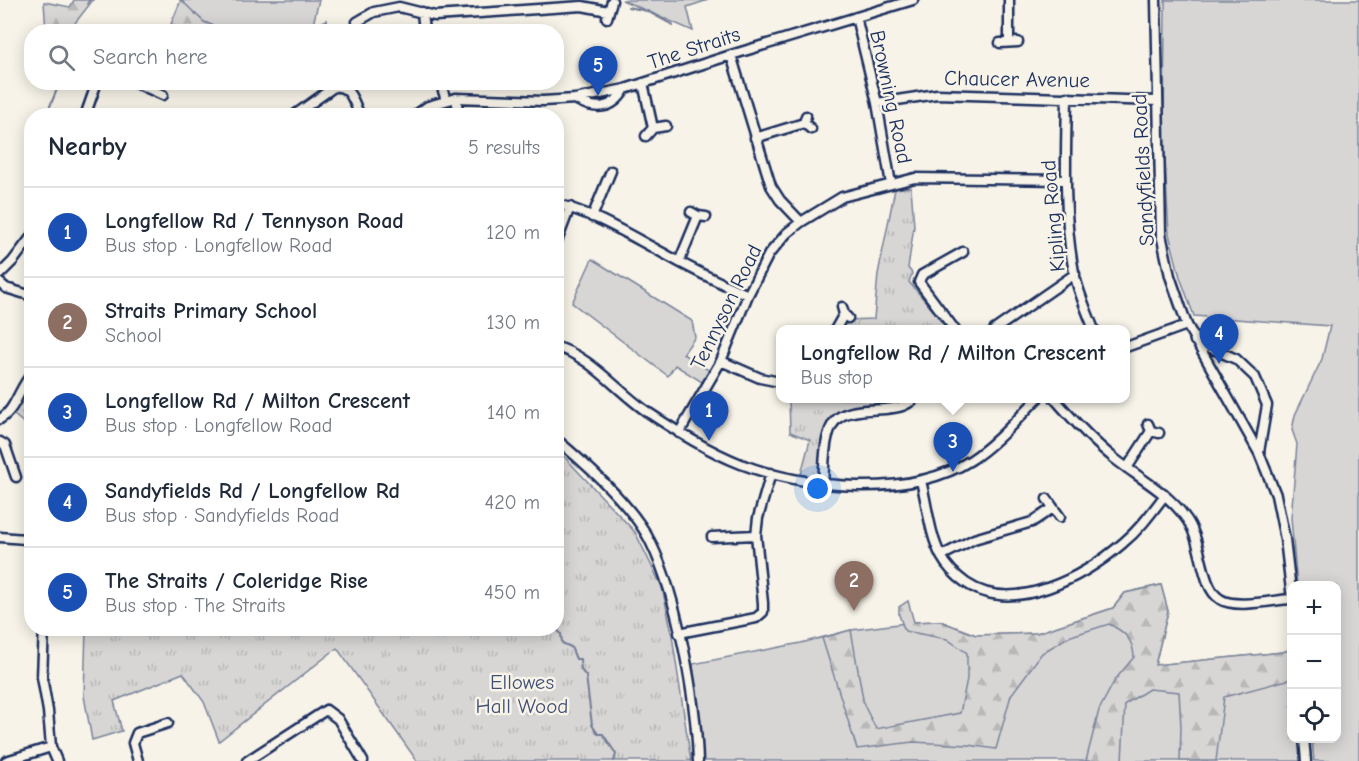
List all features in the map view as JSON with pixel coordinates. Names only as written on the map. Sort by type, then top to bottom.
[{"type":"street","name":"The Straits","points":[[425,108],[456,98],[543,101],[575,99],[625,89],[731,54],[913,0]]},
{"type":"street","points":[[1009,0],[1009,42]]},
{"type":"street","name":"Sandyfields Road","points":[[1156,0],[1161,234],[1170,276],[1187,325],[1259,453],[1276,495],[1286,539],[1290,581]]},
{"type":"street","points":[[357,22],[374,12],[399,7],[435,16],[582,6],[608,14],[612,1]]},
{"type":"street","points":[[422,12],[423,24]]},
{"type":"street","name":"Browning Road","points":[[856,17],[877,103],[891,184]]},
{"type":"street","points":[[731,54],[755,138],[774,192],[801,222]]},
{"type":"street","points":[[643,83],[653,128]]},
{"type":"street","points":[[88,108],[94,90]]},
{"type":"street","points":[[152,90],[163,95]]},
{"type":"street","points":[[304,108],[330,90]]},
{"type":"street","points":[[347,90],[356,108]]},
{"type":"street","points":[[443,90],[446,100]]},
{"type":"street","name":"Chaucer Avenue","points":[[877,103],[937,94],[1157,101]]},
{"type":"street","name":"Kipling Road","points":[[1066,97],[1065,180],[1075,273],[1092,325]]},
{"type":"street","points":[[456,98],[458,108]]},
{"type":"street","points":[[755,138],[807,123]]},
{"type":"street","points":[[646,136],[653,128],[666,126]]},
{"type":"street","points":[[592,217],[611,169]]},
{"type":"street","name":"Tennyson Road","points":[[679,433],[721,361],[748,295],[769,254],[787,233],[801,222],[842,197],[915,178],[1065,180]]},
{"type":"street","points":[[564,206],[592,217],[709,278],[748,295]]},
{"type":"street","points":[[564,223],[570,207]]},
{"type":"street","points":[[679,262],[698,215]]},
{"type":"street","points":[[0,274],[24,247]]},
{"type":"street","points":[[950,325],[919,282],[922,275],[964,252]]},
{"type":"street","points":[[1000,325],[1075,273]]},
{"type":"street","points":[[0,283],[6,288],[24,294]]},
{"type":"street","points":[[838,325],[845,313]]},
{"type":"street","points":[[1130,344],[1187,325]]},
{"type":"street","points":[[1195,341],[1236,359],[1255,377],[1267,405],[1259,453]]},
{"type":"street","points":[[564,349],[679,433],[741,464],[823,484],[853,487],[921,481],[942,475],[972,460],[1034,403]]},
{"type":"street","points":[[721,361],[760,378],[776,381]]},
{"type":"street","points":[[0,419],[7,415],[24,383]]},
{"type":"street","points":[[823,484],[828,436],[836,419],[846,413],[898,408],[907,403]]},
{"type":"street","points":[[1058,403],[1094,442],[1165,495],[1188,519],[1202,556],[1207,582],[1217,598],[1233,604],[1287,599]]},
{"type":"street","points":[[1126,468],[1153,429]]},
{"type":"street","points":[[0,442],[5,445],[16,477]]},
{"type":"street","points":[[564,447],[615,496],[651,542],[664,577],[679,633],[694,721],[698,761]]},
{"type":"street","points":[[679,633],[756,618],[763,612],[764,603],[756,535],[758,518],[771,473]]},
{"type":"street","points":[[921,481],[940,556],[954,574],[975,589],[1011,596],[1035,591],[1079,574],[1099,562],[1141,526],[1165,495]]},
{"type":"street","points":[[1047,499],[1060,516]]},
{"type":"street","points":[[940,556],[974,539],[1032,522],[1053,508]]},
{"type":"street","points":[[710,537],[756,535]]},
{"type":"street","points":[[0,537],[24,539]]},
{"type":"street","points":[[44,636],[42,677],[51,747],[57,761]]},
{"type":"street","points":[[247,761],[326,710],[338,719],[363,761]]},
{"type":"street","points":[[138,761],[132,743],[137,733],[168,723]]},
{"type":"street","points":[[1304,743],[1306,761]]},
{"type":"street","points":[[6,761],[51,747]]},
{"type":"green space","points":[[74,0],[93,0],[75,24],[46,24],[44,2],[70,7]]},
{"type":"green space","points":[[180,0],[319,0],[314,20],[316,24],[209,24]]},
{"type":"green space","points":[[181,0],[209,24],[171,24]]},
{"type":"green space","points":[[622,0],[708,0],[687,7],[693,31]]},
{"type":"green space","points":[[1165,0],[1359,0],[1359,761],[1314,761],[1312,743],[1341,743],[1341,581],[1297,581],[1291,518],[1297,444],[1292,430],[1295,415],[1322,359],[1330,326],[1194,316],[1180,277],[1169,234],[1164,143]]},
{"type":"green space","points":[[911,187],[914,226],[908,268],[912,273],[909,282],[946,325],[842,325],[845,320],[874,319],[878,274],[895,189]]},
{"type":"green space","points":[[592,259],[692,321],[695,337],[683,354],[710,371],[705,384],[675,365],[668,376],[572,303]]},
{"type":"green space","points":[[24,387],[24,423],[13,414]]},
{"type":"green space","points":[[789,403],[901,403],[836,417],[821,475],[814,478],[801,474],[810,440],[790,432]]},
{"type":"green space","name":"Ellowes Hall Wood","points":[[564,456],[635,532],[662,587],[671,629],[691,761],[417,761],[337,648],[219,741],[204,702],[183,673],[114,701],[122,731],[92,740],[84,696],[86,636],[564,636]]},
{"type":"green space","points":[[1161,585],[1168,611],[1155,665],[1287,650],[1287,743],[1300,743],[1302,761],[701,761],[693,664],[801,643],[851,630],[914,622],[940,621],[976,635],[1037,633],[1113,608],[1125,593]]},
{"type":"green space","points":[[1161,585],[1168,611],[1155,665],[1287,650],[1287,680],[1224,697],[1216,761],[1180,761],[1179,692],[1149,689],[1125,704],[1122,761],[1086,761],[1099,710],[1115,680],[1134,657],[1132,645],[1127,637],[1109,624],[1068,637],[1042,653],[1011,695],[996,749],[913,742],[857,749],[822,638],[851,630],[864,705],[876,729],[960,713],[967,679],[967,653],[947,639],[905,631],[899,615],[899,607],[908,601],[914,622],[940,621],[976,635],[1037,633],[1113,608],[1125,593]]},
{"type":"waterway","points":[[87,4],[90,0]]},
{"type":"waterway","points":[[628,7],[647,11],[673,25]]},
{"type":"waterway","points":[[49,108],[57,90]]},
{"type":"waterway","points":[[561,636],[562,643],[571,647],[576,659],[580,659],[581,670],[586,676],[592,725],[598,734],[603,734],[616,754],[614,761]]},
{"type":"place","name":"The Straits / Coleridge Rise","points":[[598,96]]},
{"type":"place","name":"Sandyfields Rd / Longfellow Rd","points":[[1219,364]]},
{"type":"place","name":"Longfellow Rd / Tennyson Road","points":[[709,441]]},
{"type":"place","name":"Longfellow Rd / Milton Crescent","points":[[953,472]]},
{"type":"place","name":"Straits Primary School","points":[[854,611]]}]
